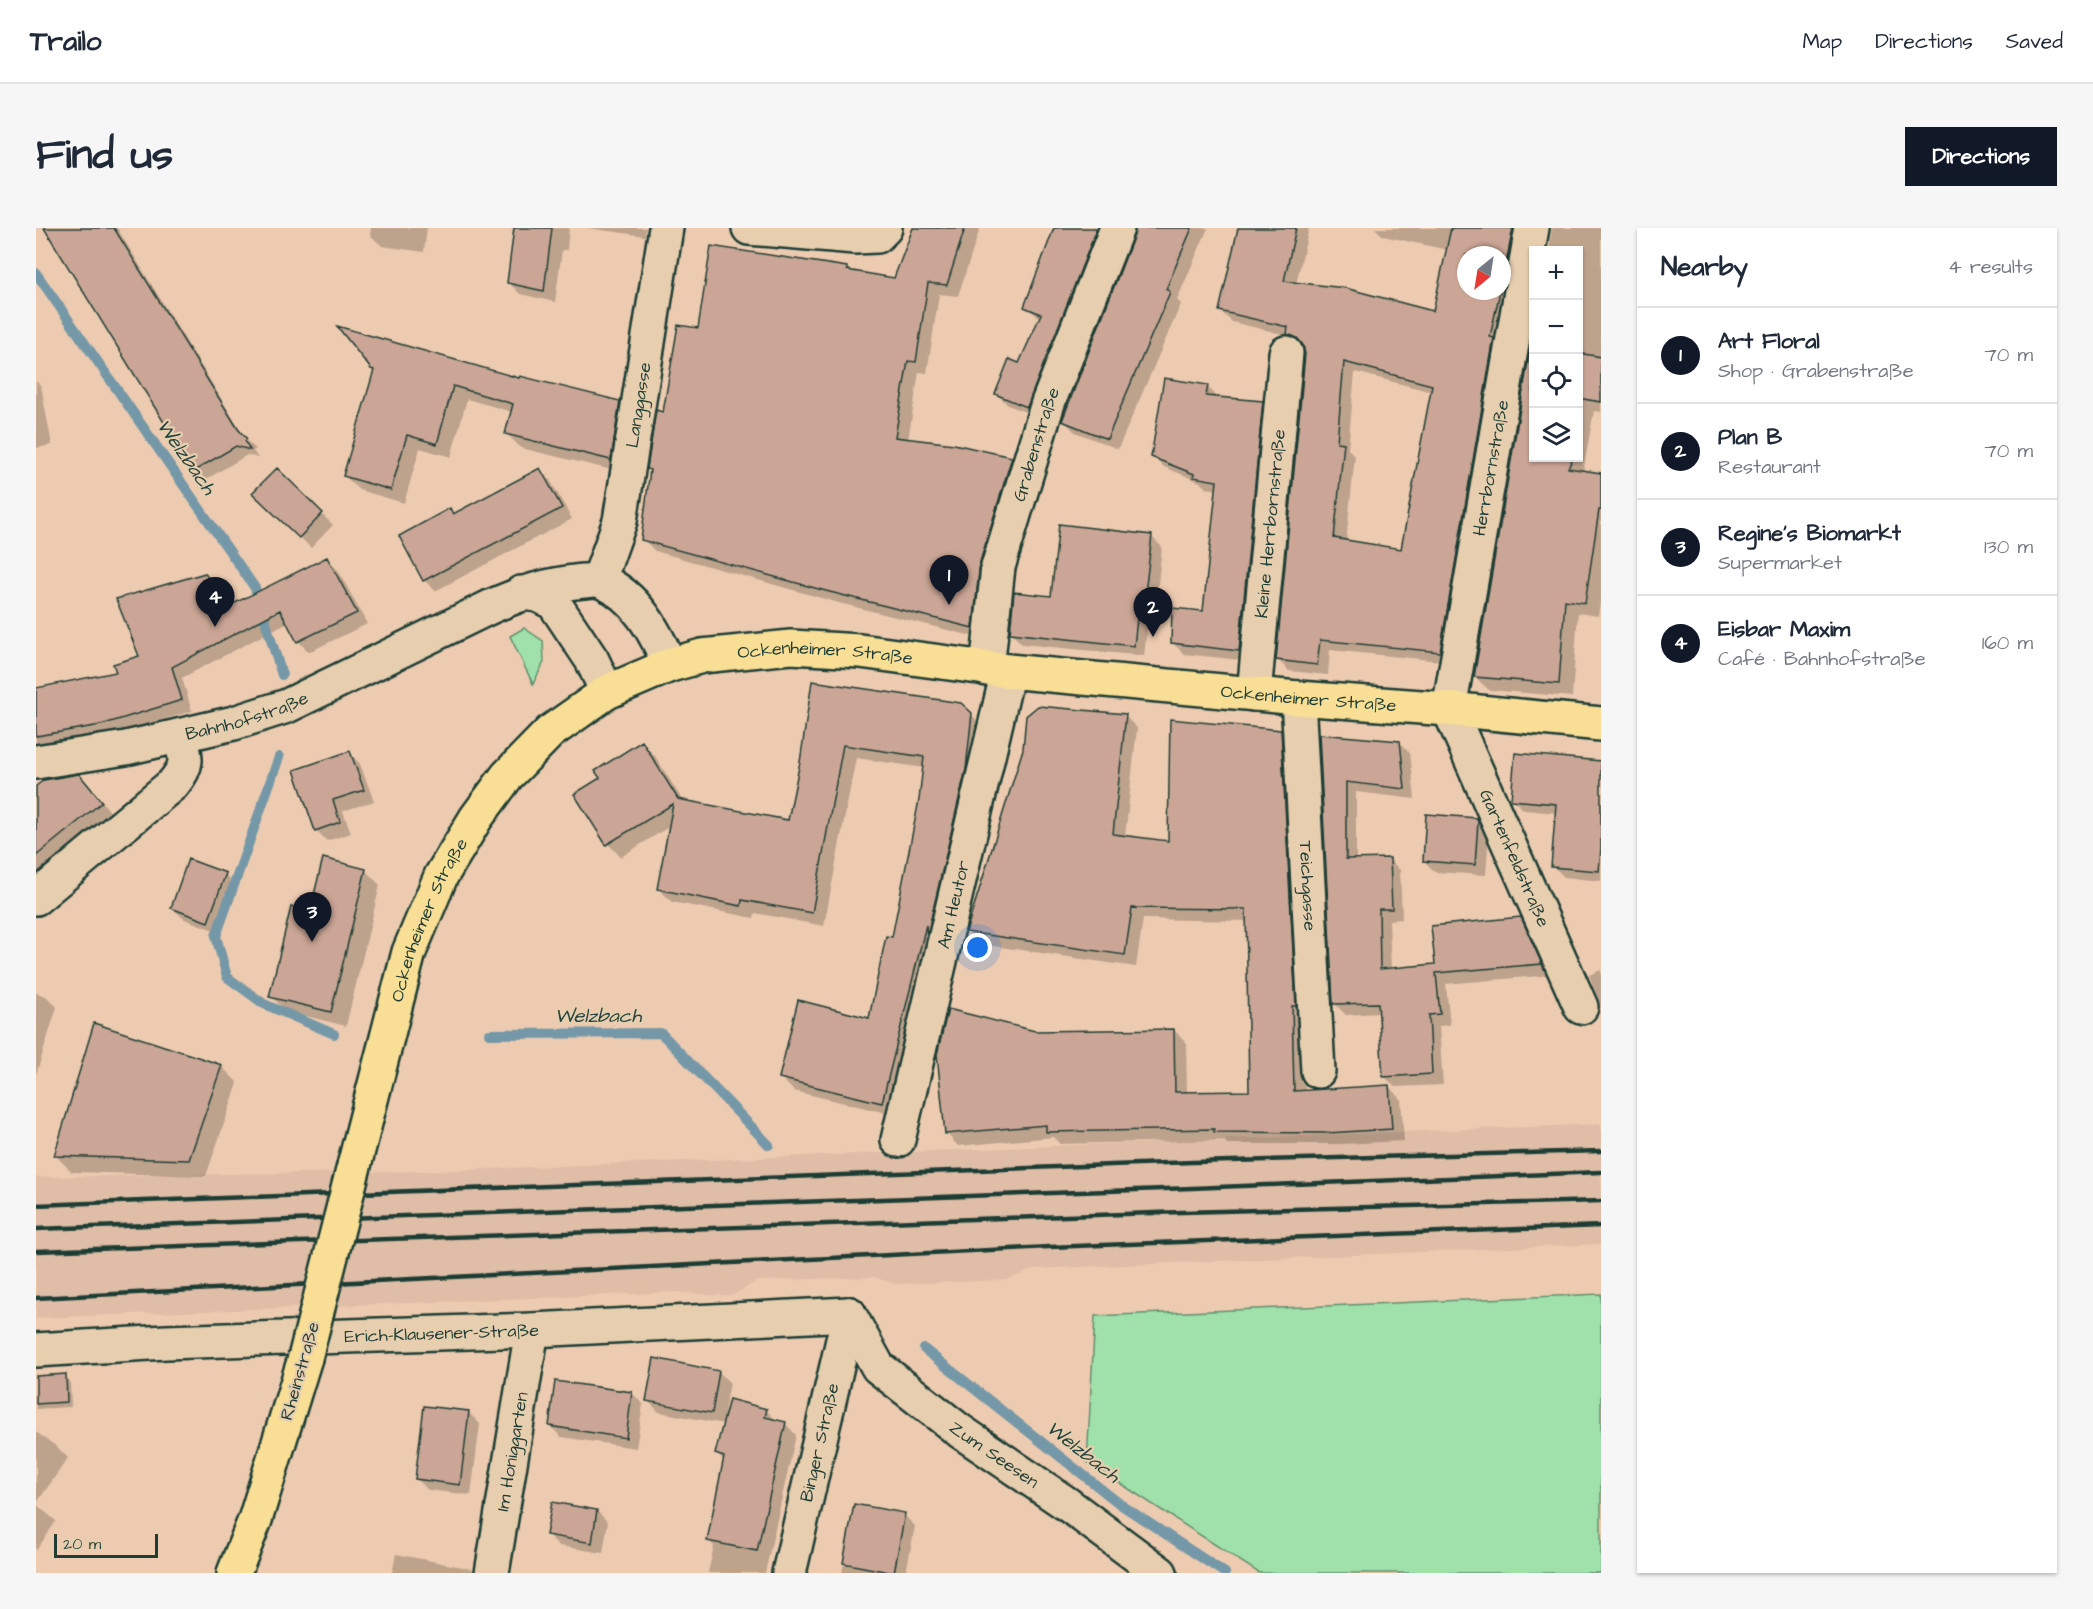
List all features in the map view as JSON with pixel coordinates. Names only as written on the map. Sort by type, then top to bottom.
[{"type":"main road","name":"Ockenheimer Straße","points":[[354,1166],[409,952],[441,876],[476,818],[514,769],[550,732],[607,692],[670,665],[702,656],[791,647],[860,651],[998,670],[1601,724]]},
{"type":"main road","name":"Rheinstraße","points":[[234,1573],[255,1520],[305,1358],[354,1166]]},
{"type":"street","name":"Langgasse","points":[[599,580],[620,521],[666,228]]},
{"type":"street","points":[[749,228],[855,237],[877,236],[885,228]]},
{"type":"street","name":"Grabenstraße","points":[[998,670],[998,567],[1048,403],[1118,228]]},
{"type":"street","name":"Herrbornstraße","points":[[1449,709],[1532,228]]},
{"type":"street","name":"Kleine Herrbornstraße","points":[[1254,694],[1286,353]]},
{"type":"street","name":"Bahnhofstraße","points":[[36,898],[173,784],[185,766],[186,756],[180,736],[234,723],[287,706],[521,593],[553,584],[599,580]]},
{"type":"street","points":[[599,580],[629,600],[647,621],[670,665]]},
{"type":"street","points":[[521,593],[538,595],[554,603],[592,660],[607,692]]},
{"type":"street","name":"Am Heutor","points":[[897,1140],[998,670]]},
{"type":"street","name":"Teichgasse","points":[[1298,698],[1318,1071]]},
{"type":"street","name":"Gartenfeldstraße","points":[[1449,709],[1581,1007]]},
{"type":"street","points":[[36,762],[126,748],[180,736]]},
{"type":"street","name":"Erich-Klausener-Straße","points":[[36,1350],[166,1342],[532,1330],[849,1314]]},
{"type":"street","name":"Zum Seesen","points":[[849,1314],[878,1367],[960,1431],[1067,1504],[1150,1570]]},
{"type":"street","name":"Binger Straße","points":[[789,1573],[849,1314]]},
{"type":"street","name":"Im Honiggarten","points":[[492,1573],[532,1330]]},
{"type":"shaded area","points":[[1601,1124],[1601,1244],[1034,1269],[1007,1280],[895,1284],[873,1277],[757,1281],[733,1295],[677,1292],[36,1318],[36,1177],[435,1171]]},
{"type":"green space","points":[[524,628],[543,641],[544,662],[533,684],[510,636]]},
{"type":"green space","points":[[1601,1294],[1601,1573],[1259,1573],[1087,1462],[1095,1316]]},
{"type":"building","points":[[44,228],[114,228],[238,429],[247,439],[245,441],[250,450],[236,446],[194,471]]},
{"type":"building","points":[[514,228],[552,228],[544,291],[507,283]]},
{"type":"building","points":[[913,228],[965,228],[947,285],[928,283],[916,362],[908,361],[895,437],[954,444],[1012,457],[980,562],[973,628],[826,591],[641,540],[650,470],[647,469],[656,410],[663,412],[678,325],[698,328],[711,246],[847,267],[847,270],[894,278]]},
{"type":"building","points":[[1054,228],[1097,228],[1027,407],[995,394],[1009,359],[1019,363],[1041,314],[1024,307]]},
{"type":"building","points":[[1135,228],[1192,228],[1166,289],[1170,292],[1107,439],[1062,421]]},
{"type":"building","points":[[1238,228],[1296,228],[1284,281],[1345,288],[1433,311],[1451,228],[1513,228],[1509,246],[1457,246],[1457,300],[1498,300],[1490,337],[1494,338],[1440,652],[1320,640],[1317,665],[1276,660],[1305,354],[1303,345],[1297,338],[1287,334],[1288,327],[1219,311]],"holes":[[[1344,362],[1432,385],[1401,549],[1334,538],[1344,443],[1337,442]]]},
{"type":"building","points":[[337,326],[519,378],[520,376],[620,401],[611,460],[505,434],[513,404],[453,386],[437,444],[407,435],[391,490],[343,476],[374,370]]},
{"type":"building","points":[[1583,354],[1601,357],[1601,402],[1583,399]]},
{"type":"building","points":[[1529,356],[1529,462],[1571,462],[1568,468],[1601,473],[1601,510],[1599,510],[1585,603],[1565,600],[1559,684],[1474,677]]},
{"type":"building","points":[[1164,378],[1208,385],[1206,396],[1263,401],[1239,651],[1171,643],[1172,608],[1203,611],[1217,481],[1193,477],[1194,474],[1151,457]]},
{"type":"building","points":[[277,468],[323,513],[299,538],[252,493]]},
{"type":"building","points":[[540,468],[562,508],[423,581],[399,536],[450,508],[453,514]]},
{"type":"building","points":[[1059,524],[1152,535],[1142,619],[1137,619],[1134,646],[1010,633],[1014,592],[1051,596]]},
{"type":"building","points":[[327,557],[357,613],[297,642],[280,610],[172,667],[182,700],[101,725],[36,736],[36,688],[116,672],[113,664],[139,656],[116,599],[205,573],[225,608]]},
{"type":"building","points":[[812,681],[961,703],[972,713],[966,769],[927,936],[926,925],[882,1103],[779,1078],[798,1000],[869,1018],[886,936],[892,937],[919,800],[924,757],[843,745],[812,913],[742,900],[741,906],[657,889],[673,804],[606,845],[574,794],[600,778],[595,771],[642,741],[678,799],[788,820],[800,762]]},
{"type":"building","points":[[1038,706],[1126,714],[1113,834],[1168,841],[1170,719],[1281,730],[1296,1006],[1292,1006],[1294,1091],[1389,1085],[1392,1129],[1327,1133],[1214,1132],[1214,1129],[1046,1132],[1046,1125],[945,1134],[937,1054],[948,1009],[1035,1031],[1174,1029],[1175,1092],[1249,1091],[1246,909],[1132,908],[1125,955],[966,932],[1023,749],[1026,716]]},
{"type":"building","points":[[1319,734],[1400,741],[1405,789],[1346,782],[1346,859],[1390,858],[1392,909],[1379,909],[1380,969],[1435,964],[1431,926],[1521,917],[1542,964],[1436,973],[1440,1014],[1429,1015],[1432,1074],[1383,1077],[1378,1003],[1333,1004]]},
{"type":"building","points":[[350,751],[364,790],[333,800],[340,822],[315,831],[294,770]]},
{"type":"building","points":[[1515,753],[1601,761],[1599,871],[1551,867],[1556,804],[1511,800]]},
{"type":"building","points":[[79,774],[102,802],[36,856],[36,786],[44,780]]},
{"type":"building","points":[[1426,814],[1477,818],[1475,865],[1423,861]]},
{"type":"building","points":[[323,858],[366,869],[331,1012],[269,997],[291,907],[310,911]]},
{"type":"building","points":[[188,859],[226,873],[208,922],[171,908]]},
{"type":"building","points":[[94,1023],[222,1065],[189,1160],[54,1156]]},
{"type":"building","points":[[654,1358],[719,1371],[712,1413],[646,1401]]},
{"type":"building","points":[[66,1374],[67,1402],[36,1404],[36,1376]]},
{"type":"building","points":[[555,1381],[632,1392],[626,1438],[549,1426]]},
{"type":"building","points":[[729,1399],[767,1409],[765,1417],[786,1422],[757,1551],[707,1541],[724,1457],[715,1454]]},
{"type":"building","points":[[424,1406],[469,1411],[460,1485],[415,1479]]},
{"type":"building","points":[[552,1502],[597,1510],[592,1543],[546,1535]]},
{"type":"building","points":[[854,1504],[905,1513],[894,1573],[843,1563]]},
{"type":"waterway","name":"Welzbach","points":[[36,273],[255,588],[282,675]]},
{"type":"waterway","name":"Welzbach","points":[[279,757],[216,936],[227,977],[264,1004],[334,1034]]},
{"type":"waterway","name":"Welzbach","points":[[489,1034],[661,1033],[769,1145]]},
{"type":"waterway","name":"Welzbach","points":[[924,1349],[1120,1504],[1225,1573]]},
{"type":"railway","points":[[36,1205],[1193,1162],[1601,1151]]},
{"type":"railway","points":[[36,1229],[1601,1172]]},
{"type":"railway","points":[[36,1251],[1182,1212],[1601,1201]]},
{"type":"railway","points":[[36,1298],[1049,1247],[1601,1226]]},
{"type":"place","name":"Art Floral","points":[[949,605]]},
{"type":"place","name":"Eisbar Maxim","points":[[215,627]]},
{"type":"place","name":"Plan B","points":[[1153,637]]},
{"type":"place","name":"Regine‘s Biomarkt","points":[[312,942]]}]
